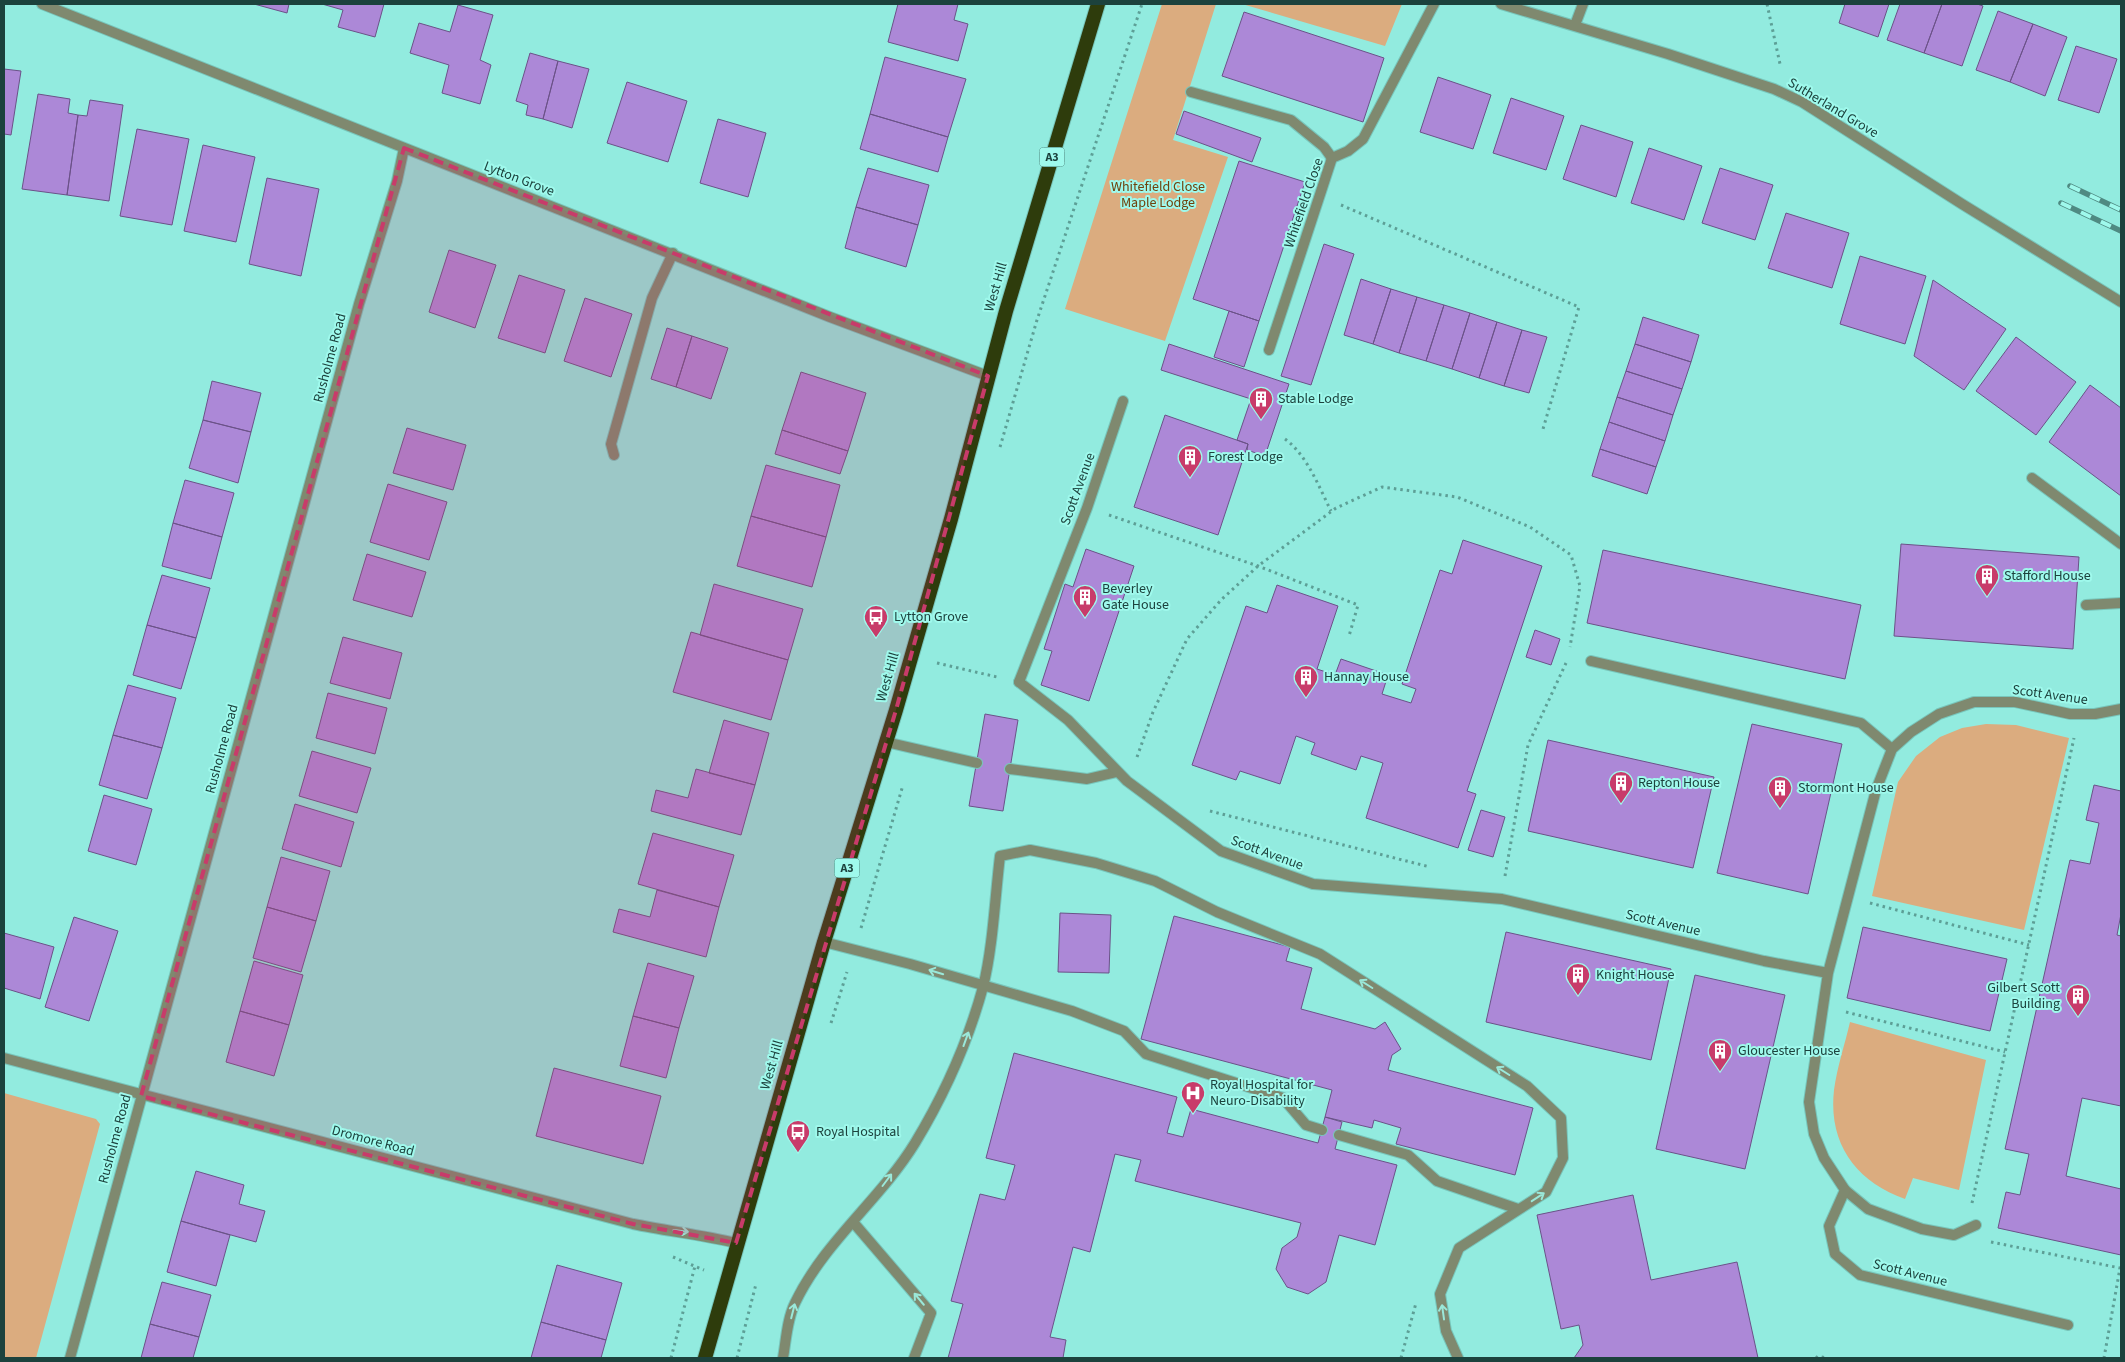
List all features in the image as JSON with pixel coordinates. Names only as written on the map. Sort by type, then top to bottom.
[{"type":"highway","name":"West Hill","points":[[705,1358],[736,1243],[824,942],[886,742],[951,519],[988,376],[1098,4]]},
{"type":"street","name":"Lytton Grove","points":[[42,4],[830,317],[988,376]]},
{"type":"street","name":"Whitefield Close","points":[[1269,350],[1332,158],[1348,151],[1363,139],[1434,4]]},
{"type":"street","name":"Sutherland Grove","points":[[1502,4],[1575,25],[1774,89],[1802,102],[2121,302]]},
{"type":"street","points":[[1575,25],[1582,4]]},
{"type":"street","points":[[1191,92],[1291,120],[1324,147],[1332,158]]},
{"type":"street","name":"Rusholme Road","points":[[70,1358],[359,304],[397,181],[404,148]]},
{"type":"street","points":[[614,455],[611,444],[652,298],[673,254]]},
{"type":"street","name":"Scott Avenue","points":[[1123,402],[1087,508],[1019,682],[1068,720],[1127,781],[1221,851],[1313,884],[1502,899],[1764,961],[1828,973]]},
{"type":"street","points":[[2032,478],[2121,544]]},
{"type":"street","points":[[2086,604],[2121,603]]},
{"type":"street","points":[[1591,661],[1861,723],[1892,749]]},
{"type":"street","name":"Scott Avenue","points":[[2068,1325],[1860,1275],[1835,1254],[1829,1226],[1845,1190],[1824,1158],[1814,1134],[1809,1102],[1828,973],[1876,790],[1892,749],[1911,732],[1939,714],[1974,702],[2015,702],[2078,714],[2095,714],[2121,709]]},
{"type":"street","points":[[886,742],[977,763]]},
{"type":"street","points":[[1010,769],[1087,779],[1117,772]]},
{"type":"street","points":[[783,1358],[794,1304],[832,1244],[869,1204],[919,1135],[943,1092],[966,1040],[983,986],[1000,856],[1030,850],[1096,863],[1155,881],[1217,912],[1320,954],[1526,1086],[1561,1118],[1563,1158],[1546,1192],[1459,1248],[1440,1294],[1446,1332],[1458,1358]]},
{"type":"street","points":[[824,942],[1080,1014],[1124,1031],[1146,1054],[1283,1098],[1306,1125],[1322,1130]]},
{"type":"street","name":"Dromore Road","points":[[4,1058],[141,1096],[633,1224],[681,1231],[736,1243]]},
{"type":"street","points":[[1339,1135],[1408,1155],[1438,1181],[1518,1209]]},
{"type":"street","points":[[1845,1190],[1868,1209],[1922,1229],[1954,1235],[1973,1227]]},
{"type":"street","points":[[853,1222],[930,1313],[914,1358]]},
{"type":"path","points":[[1767,4],[1780,64],[1774,89]]},
{"type":"path","points":[[1320,196],[1579,307],[1543,428]]},
{"type":"path","points":[[1286,438],[1294,445],[1331,511]]},
{"type":"path","points":[[1127,781],[1153,712],[1187,639],[1221,600],[1258,566],[1331,511],[1382,487],[1457,497],[1530,527],[1572,556],[1580,586],[1570,648]]},
{"type":"path","points":[[1087,508],[1258,566],[1358,605],[1349,636]]},
{"type":"path","points":[[1502,899],[1528,745],[1568,657]]},
{"type":"path","points":[[936,663],[1019,682]]},
{"type":"path","points":[[1973,1227],[1972,1198],[2006,1052],[2078,714]]},
{"type":"path","points":[[1200,809],[1439,869]]},
{"type":"path","points":[[1847,897],[2029,945]]},
{"type":"path","points":[[1824,1006],[2006,1052]]},
{"type":"path","points":[[1954,1235],[2120,1268],[2104,1358]]},
{"type":"path","points":[[671,1358],[695,1266]]},
{"type":"path","points":[[737,1358],[756,1283]]},
{"type":"path","points":[[1401,1358],[1416,1302],[1440,1294]]},
{"type":"path","points":[[1816,1358],[1818,1356],[1826,1358]]},
{"type":"highlighted area","points":[[404,148],[988,376],[896,710],[736,1243],[633,1224],[141,1096]]},
{"type":"green space","name":"Whitefield Close Maple Lodge","points":[[1162,4],[1216,4],[1173,140],[1228,157],[1165,341],[1065,309]]},
{"type":"green space","points":[[1242,4],[1402,4],[1385,46]]},
{"type":"green space","points":[[1986,724],[2016,725],[2069,738],[2024,930],[1872,896],[1898,782],[1916,756],[1940,737],[1962,728]]},
{"type":"green space","points":[[1850,1022],[1986,1060],[1959,1190],[1913,1178],[1905,1199],[1872,1182],[1859,1171],[1849,1158],[1841,1143],[1833,1109],[1835,1081]]},
{"type":"green space","points":[[4,1093],[96,1119],[100,1124],[36,1358],[4,1358]]},
{"type":"building","points":[[254,4],[289,4],[287,13]]},
{"type":"building","points":[[322,4],[384,4],[375,37],[338,27],[343,10]]},
{"type":"building","points":[[898,4],[958,4],[954,20],[968,24],[958,61],[888,42]]},
{"type":"building","points":[[1845,4],[1889,4],[1878,37],[1839,23]]},
{"type":"building","points":[[1900,4],[1942,4],[1924,53],[1887,40]]},
{"type":"building","points":[[1942,4],[1977,4],[1983,6],[1962,66],[1924,53]]},
{"type":"building","points":[[458,5],[493,15],[480,60],[491,65],[480,104],[442,93],[449,65],[410,53],[419,23],[450,32]]},
{"type":"building","points":[[1998,11],[2033,24],[2010,82],[1976,70]]},
{"type":"building","points":[[1244,12],[1384,58],[1363,122],[1222,76]]},
{"type":"building","points":[[2033,24],[2067,37],[2045,96],[2010,82]]},
{"type":"building","points":[[2076,46],[2117,59],[2099,113],[2058,100]]},
{"type":"building","points":[[530,53],[558,61],[543,119],[526,115],[528,105],[516,101]]},
{"type":"building","points":[[885,57],[966,79],[948,137],[870,114]]},
{"type":"building","points":[[558,61],[589,69],[572,128],[543,119]]},
{"type":"building","points":[[4,69],[21,71],[11,135],[4,134]]},
{"type":"building","points":[[1438,77],[1491,95],[1473,149],[1420,132]]},
{"type":"building","points":[[627,82],[687,101],[668,162],[607,143]]},
{"type":"building","points":[[38,94],[70,99],[68,113],[78,115],[67,195],[22,189]]},
{"type":"building","points":[[1511,98],[1564,116],[1546,170],[1493,153]]},
{"type":"building","points":[[90,100],[123,105],[109,201],[67,195],[78,115],[87,116]]},
{"type":"building","points":[[1184,111],[1261,138],[1252,162],[1176,134]]},
{"type":"building","points":[[870,114],[948,137],[938,172],[860,149]]},
{"type":"building","points":[[718,119],[766,133],[748,197],[700,183]]},
{"type":"building","points":[[1581,125],[1633,142],[1616,197],[1563,179]]},
{"type":"building","points":[[137,129],[189,139],[172,225],[120,216]]},
{"type":"building","points":[[203,145],[255,157],[236,242],[184,231]]},
{"type":"building","points":[[1649,148],[1702,166],[1684,220],[1631,203]]},
{"type":"building","points":[[1239,161],[1305,182],[1259,321],[1193,299]]},
{"type":"building","points":[[868,168],[929,185],[918,225],[856,207]]},
{"type":"building","points":[[1720,168],[1773,185],[1755,240],[1702,223]]},
{"type":"building","points":[[267,178],[319,189],[301,276],[249,264]]},
{"type":"building","points":[[856,207],[918,225],[906,267],[845,248]]},
{"type":"building","points":[[1786,213],[1849,233],[1832,288],[1768,268]]},
{"type":"building","points":[[1324,244],[1354,254],[1311,385],[1281,376]]},
{"type":"building","points":[[449,250],[496,265],[475,328],[429,312]]},
{"type":"building","points":[[1860,256],[1926,276],[1905,344],[1840,324]]},
{"type":"building","points":[[519,275],[565,290],[545,353],[498,338]]},
{"type":"building","points":[[1361,279],[1391,289],[1373,344],[1344,335]]},
{"type":"building","points":[[1933,280],[2006,329],[1964,390],[1914,356]]},
{"type":"building","points":[[1391,289],[1417,297],[1399,353],[1373,344]]},
{"type":"building","points":[[1417,297],[1444,305],[1426,361],[1399,353]]},
{"type":"building","points":[[585,298],[632,314],[611,377],[564,361]]},
{"type":"building","points":[[1444,305],[1470,313],[1452,369],[1426,361]]},
{"type":"building","points":[[1229,311],[1259,321],[1244,367],[1214,357]]},
{"type":"building","points":[[1470,313],[1497,322],[1479,378],[1452,369]]},
{"type":"building","points":[[1643,317],[1699,335],[1691,362],[1635,344]]},
{"type":"building","points":[[1497,322],[1522,330],[1504,386],[1479,378]]},
{"type":"building","points":[[667,328],[692,336],[676,387],[651,379]]},
{"type":"building","points":[[1522,330],[1547,337],[1529,393],[1504,386]]},
{"type":"building","points":[[692,336],[728,348],[711,399],[676,387]]},
{"type":"building","points":[[2016,337],[2076,382],[2036,435],[1976,391]]},
{"type":"building","name":"Stable Lodge","points":[[1169,344],[1289,384],[1265,456],[1247,450],[1248,444],[1237,440],[1251,399],[1161,370]]},
{"type":"building","points":[[1635,344],[1691,362],[1682,389],[1626,371]]},
{"type":"building","points":[[1626,371],[1682,389],[1673,415],[1617,397]]},
{"type":"building","points":[[801,372],[866,393],[848,451],[782,430]]},
{"type":"building","points":[[212,381],[261,393],[251,432],[203,420]]},
{"type":"building","points":[[2090,385],[2121,408],[2121,496],[2049,442]]},
{"type":"building","points":[[1617,397],[1673,415],[1665,441],[1609,422]]},
{"type":"building","name":"Forest Lodge","points":[[1165,415],[1248,444],[1218,535],[1134,507]]},
{"type":"building","points":[[203,420],[251,432],[238,483],[189,468]]},
{"type":"building","points":[[1609,422],[1665,441],[1656,467],[1600,449]]},
{"type":"building","points":[[407,428],[466,445],[453,490],[393,473]]},
{"type":"building","points":[[782,430],[848,451],[840,474],[775,454]]},
{"type":"building","points":[[1600,449],[1656,467],[1647,494],[1592,476]]},
{"type":"building","points":[[766,465],[840,485],[826,537],[751,516]]},
{"type":"building","points":[[185,480],[234,493],[222,537],[173,523]]},
{"type":"building","points":[[388,484],[447,502],[429,560],[370,542]]},
{"type":"building","points":[[751,516],[826,537],[812,587],[737,566]]},
{"type":"building","points":[[173,523],[222,537],[211,579],[162,566]]},
{"type":"building","name":"Hannay House","points":[[1463,540],[1542,566],[1467,791],[1476,794],[1458,848],[1366,818],[1383,763],[1361,756],[1356,770],[1311,754],[1315,743],[1296,736],[1280,784],[1240,771],[1236,780],[1192,765],[1246,606],[1267,613],[1277,585],[1338,606],[1317,669],[1335,675],[1341,659],[1388,675],[1382,694],[1411,703],[1416,689],[1402,684],[1440,570],[1452,574]]},
{"type":"building","name":"Stafford House","points":[[1901,544],[2079,557],[2073,649],[1894,636]]},
{"type":"building","name":"Beverley Gate House","points":[[1086,549],[1134,566],[1089,701],[1041,685],[1052,651],[1044,649],[1065,584],[1073,587]]},
{"type":"building","points":[[1603,550],[1861,605],[1845,679],[1587,623]]},
{"type":"building","points":[[367,554],[426,572],[412,617],[353,600]]},
{"type":"building","points":[[162,575],[210,588],[196,638],[147,625]]},
{"type":"building","points":[[714,584],[803,609],[788,660],[700,635]]},
{"type":"building","points":[[147,625],[196,638],[181,689],[133,675]]},
{"type":"building","points":[[1535,630],[1560,639],[1551,665],[1526,657]]},
{"type":"building","points":[[691,632],[788,660],[771,720],[673,692]]},
{"type":"building","points":[[343,637],[402,653],[390,699],[330,683]]},
{"type":"building","points":[[128,685],[176,698],[162,748],[113,735]]},
{"type":"building","points":[[328,693],[387,708],[375,754],[316,738]]},
{"type":"building","points":[[985,714],[1018,720],[1003,811],[969,806]]},
{"type":"building","points":[[724,720],[769,733],[755,785],[709,773]]},
{"type":"building","name":"Stormont House","points":[[1752,724],[1842,744],[1808,894],[1717,873]]},
{"type":"building","points":[[113,735],[162,748],[147,799],[99,785]]},
{"type":"building","name":"Repton House","points":[[1548,740],[1714,777],[1693,868],[1528,831]]},
{"type":"building","points":[[312,751],[371,768],[357,813],[299,796]]},
{"type":"building","points":[[696,769],[755,785],[741,835],[651,811],[656,790],[688,798]]},
{"type":"building","name":"Gilbert Scott Building","points":[[2094,785],[2121,791],[2121,914],[2117,935],[2121,936],[2121,1106],[2082,1098],[2066,1176],[2121,1189],[2121,1255],[1998,1228],[2006,1192],[2020,1195],[2029,1154],[2005,1149],[2070,860],[2090,864],[2099,823],[2086,820]]},
{"type":"building","points":[[104,795],[152,809],[136,865],[88,851]]},
{"type":"building","points":[[295,804],[354,822],[341,867],[282,849]]},
{"type":"building","points":[[1481,810],[1505,817],[1493,857],[1468,850]]},
{"type":"building","points":[[653,833],[734,855],[719,907],[638,884]]},
{"type":"building","points":[[281,857],[330,871],[316,921],[267,907]]},
{"type":"building","points":[[657,890],[719,907],[706,957],[613,932],[619,909],[650,917]]},
{"type":"building","points":[[267,907],[316,921],[301,972],[253,958]]},
{"type":"building","points":[[1060,913],[1111,915],[1109,973],[1058,972]]},
{"type":"building","points":[[1174,916],[1290,947],[1286,961],[1312,968],[1301,1009],[1375,1029],[1385,1022],[1401,1049],[1392,1055],[1388,1070],[1533,1108],[1515,1175],[1396,1144],[1401,1128],[1374,1120],[1372,1128],[1325,1117],[1332,1090],[1141,1039]]},
{"type":"building","points":[[74,917],[118,931],[89,1021],[45,1007]]},
{"type":"building","points":[[1863,927],[2007,959],[1990,1031],[1847,998]]},
{"type":"building","name":"Knight House","points":[[1506,932],[1671,969],[1651,1060],[1486,1022]]},
{"type":"building","points":[[4,933],[54,947],[40,999],[4,988]]},
{"type":"building","points":[[254,961],[303,975],[289,1025],[240,1011]]},
{"type":"building","points":[[648,963],[694,976],[679,1028],[633,1016]]},
{"type":"building","name":"Gloucester House","points":[[1695,975],[1785,995],[1745,1169],[1656,1149]]},
{"type":"building","points":[[240,1011],[289,1025],[274,1076],[226,1062]]},
{"type":"building","points":[[633,1016],[679,1028],[666,1078],[620,1066]]},
{"type":"building","points":[[1014,1053],[1177,1097],[1167,1133],[1183,1137],[1191,1109],[1318,1143],[1325,1117],[1342,1122],[1335,1149],[1397,1165],[1375,1245],[1339,1235],[1326,1282],[1308,1294],[1287,1287],[1276,1269],[1282,1248],[1297,1237],[1301,1223],[1135,1181],[1141,1160],[1115,1154],[1090,1252],[1073,1247],[1050,1337],[1066,1340],[1063,1358],[948,1358],[963,1304],[951,1301],[980,1194],[1005,1200],[1015,1165],[986,1158]]},
{"type":"building","points":[[554,1068],[661,1096],[643,1164],[536,1136]]},
{"type":"building","points":[[196,1171],[244,1185],[239,1204],[265,1211],[256,1242],[181,1221]]},
{"type":"building","points":[[1633,1195],[1651,1280],[1737,1262],[1758,1358],[1574,1358],[1583,1345],[1579,1325],[1561,1329],[1537,1215]]},
{"type":"building","points":[[181,1221],[230,1235],[216,1286],[167,1272]]},
{"type":"building","points":[[557,1265],[622,1283],[606,1340],[541,1322]]},
{"type":"building","points":[[162,1282],[211,1295],[199,1337],[150,1324]]},
{"type":"building","points":[[541,1322],[606,1340],[601,1358],[531,1358]]},
{"type":"building","points":[[150,1324],[199,1337],[193,1358],[141,1358]]},
{"type":"railway","points":[[2070,186],[2121,210]]},
{"type":"railway","points":[[2061,203],[2121,231]]},
{"type":"place","name":"Stable Lodge","points":[[1261,420]]},
{"type":"place","name":"Forest Lodge","points":[[1190,478]]},
{"type":"place","name":"Stafford House","points":[[1987,597]]},
{"type":"place","name":"Beverley Gate House","points":[[1085,618]]},
{"type":"place","name":"Lytton Grove","points":[[876,638]]},
{"type":"place","name":"Hannay House","points":[[1306,698]]},
{"type":"place","name":"Repton House","points":[[1621,804]]},
{"type":"place","name":"Stormont House","points":[[1780,809]]},
{"type":"place","name":"Knight House","points":[[1578,996]]},
{"type":"place","name":"Gilbert Scott Building","points":[[2078,1017]]},
{"type":"place","name":"Gloucester House","points":[[1720,1072]]},
{"type":"place","name":"Royal Hospital for Neuro-Disability","points":[[1193,1114]]},
{"type":"place","name":"Royal Hospital","points":[[798,1153]]}]
